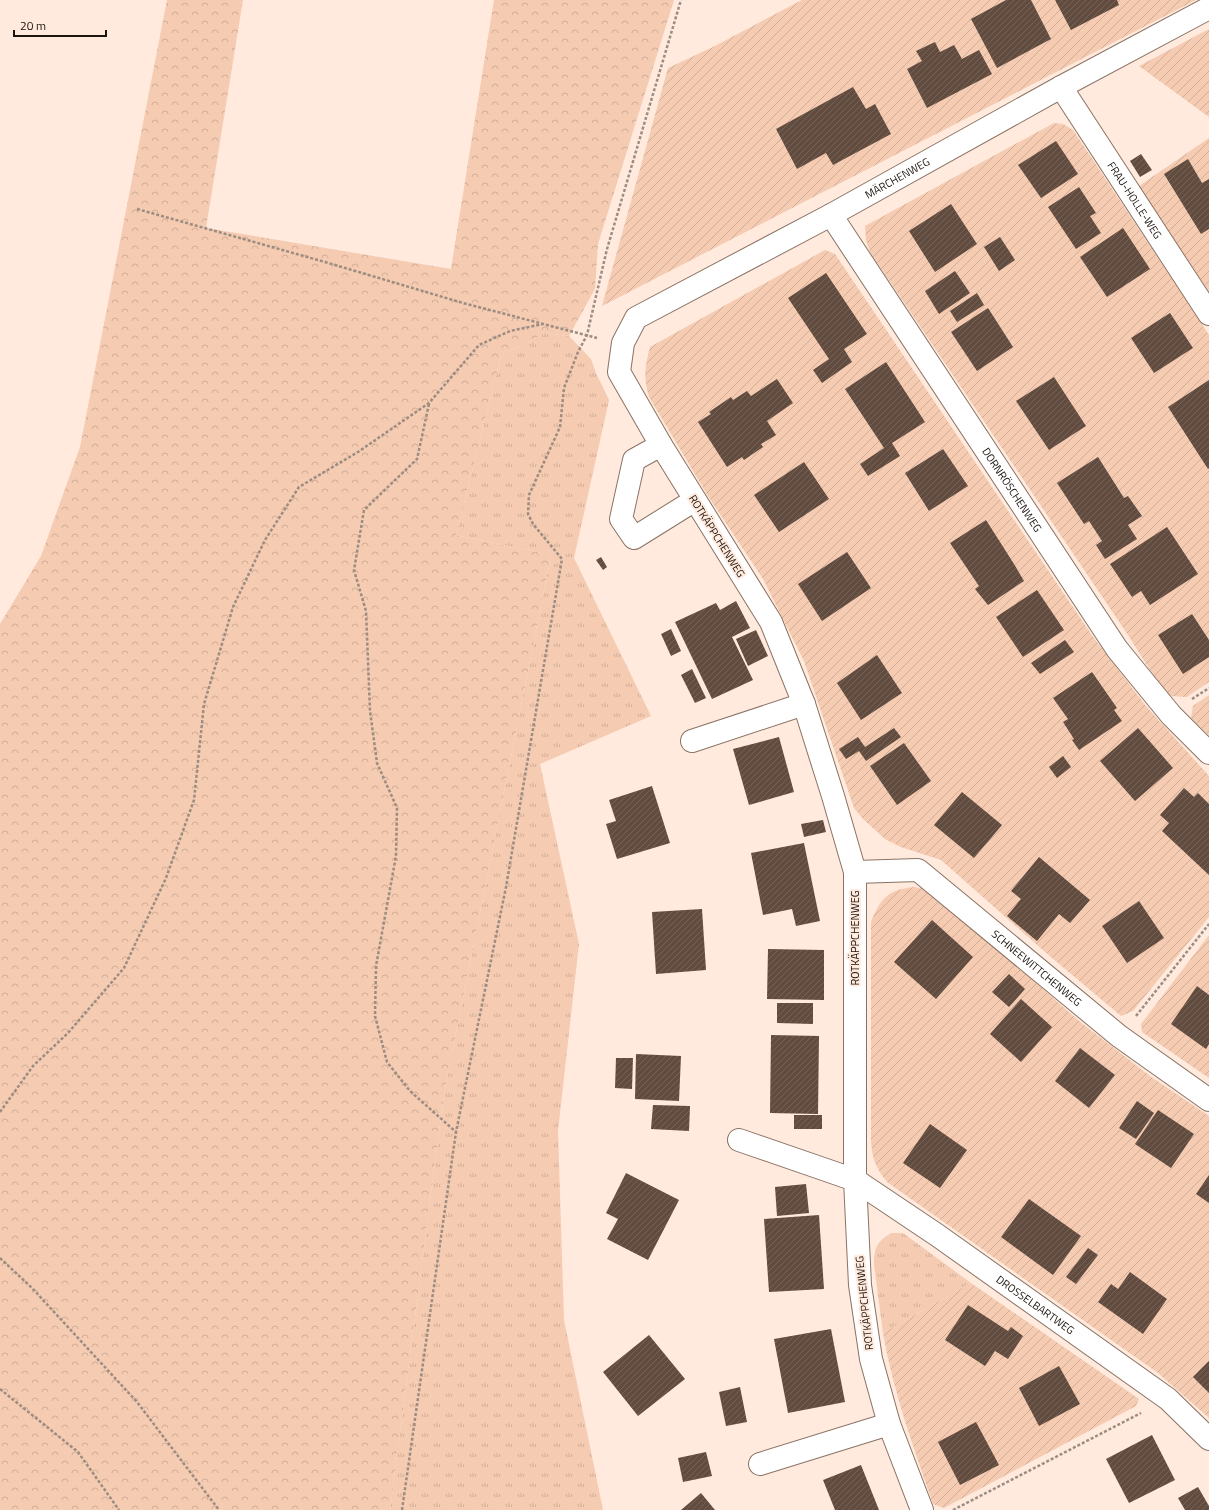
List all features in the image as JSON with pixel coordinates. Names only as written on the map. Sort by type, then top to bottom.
[{"type":"street","name":"MÄRCHENWEG","points":[[619,372],[623,343],[636,318],[831,215],[1060,87],[1209,8]]},
{"type":"street","name":"FRAU-HOLLE-WEG","points":[[1060,87],[1209,314]]},
{"type":"street","name":"DORNRÖSCHENWEG","points":[[831,215],[1117,649],[1171,714],[1209,752]]},
{"type":"street","name":"ROTKÄPPCHENWEG","points":[[619,372],[660,445],[771,622],[804,704],[855,872],[855,1180],[860,1284],[871,1359],[889,1424],[922,1510]]},
{"type":"street","points":[[660,445],[634,460],[622,518],[634,538],[695,500]]},
{"type":"street","points":[[692,741],[804,704]]},
{"type":"street","name":"SCHNEEWITTCHENWEG","points":[[855,872],[918,870],[1119,1036],[1209,1100]]},
{"type":"street","points":[[739,1140],[855,1180]]},
{"type":"street","name":"DROSSELBARTWEG","points":[[855,1180],[937,1235],[1168,1399],[1209,1440]]},
{"type":"street","points":[[760,1464],[889,1424]]},
{"type":"path","points":[[402,1510],[456,1132],[506,887],[562,559],[533,524],[528,514],[529,495],[560,427],[564,388],[578,352],[587,336],[607,249],[681,0]]},
{"type":"path","points":[[137,209],[463,302],[587,336],[623,343]]},
{"type":"path","points":[[0,1112],[33,1066],[68,1032],[124,968],[166,878],[194,800],[204,704],[233,607],[265,540],[300,487],[358,452],[429,403],[479,345],[510,331],[543,324]]},
{"type":"path","points":[[429,403],[417,459],[364,510],[354,570],[366,611],[370,711],[377,763],[397,808],[396,856],[376,966],[376,1016],[387,1062],[410,1091],[456,1132]]},
{"type":"path","points":[[1119,1036],[1209,924]]},
{"type":"path","points":[[0,1258],[32,1288],[137,1402],[219,1510]]},
{"type":"path","points":[[0,1389],[78,1452],[119,1510]]},
{"type":"path","points":[[953,1510],[1168,1399]]},
{"type":"green space","points":[[167,0],[243,0],[206,228],[451,269],[494,0],[674,0],[598,244],[595,289],[569,336],[545,333],[501,356],[456,535],[551,555],[444,1094],[390,1510],[0,1510],[0,624],[41,556],[80,447]]},
{"type":"green space","points":[[802,0],[1196,0],[602,306],[668,68],[713,47]]},
{"type":"green space","points":[[1209,29],[1209,117],[1139,66]]},
{"type":"green space","points":[[1054,123],[1063,124],[1073,130],[1209,335],[1209,682],[1187,697],[1170,696],[1150,670],[1128,635],[870,252],[866,240],[865,226]]},
{"type":"green space","points":[[1209,138],[1209,292],[1139,186]]},
{"type":"green space","points":[[825,250],[835,254],[1093,637],[1146,706],[1209,776],[1209,917],[1133,1011],[1121,1016],[1052,958],[941,860],[901,847],[885,839],[863,819],[854,808],[804,661],[763,579],[708,496],[649,397],[645,372],[650,347]]},
{"type":"green space","points":[[545,333],[569,336],[591,359],[609,400],[574,558],[651,716],[540,764],[579,944],[558,1131],[564,1320],[603,1510],[390,1510],[444,1094],[551,555],[456,535],[501,356]]},
{"type":"green space","points":[[1209,695],[1209,735],[1191,718],[1193,706]]},
{"type":"green space","points":[[914,887],[926,889],[939,897],[1079,1021],[1150,1076],[1209,1116],[1209,1418],[1158,1373],[887,1182],[877,1168],[872,1153],[871,1141],[871,922],[878,907],[886,897],[897,890]]},
{"type":"green space","points":[[1209,935],[1209,1078],[1142,1032],[1141,1024]]},
{"type":"green space","points":[[891,1233],[903,1233],[971,1283],[883,1333],[874,1259],[879,1242]]},
{"type":"green space","points":[[971,1283],[1139,1399],[1136,1406],[944,1508],[933,1504],[911,1441],[892,1377],[883,1333]]},
{"type":"building","points":[[1006,0],[1031,0],[1051,39],[997,68],[971,19]]},
{"type":"building","points":[[1055,0],[1117,0],[1119,5],[1071,30]]},
{"type":"building","points":[[935,42],[940,52],[954,45],[962,59],[979,50],[992,74],[927,108],[907,69],[922,61],[916,51]]},
{"type":"building","points":[[853,87],[866,109],[875,104],[891,134],[833,165],[826,153],[797,169],[776,129]]},
{"type":"building","points":[[1056,141],[1078,174],[1041,198],[1018,165]]},
{"type":"building","points":[[1141,154],[1152,170],[1140,177],[1130,161]]},
{"type":"building","points":[[1188,159],[1202,183],[1209,179],[1209,229],[1201,234],[1164,174]]},
{"type":"building","points":[[1079,187],[1096,213],[1090,216],[1101,233],[1076,249],[1048,207]]},
{"type":"building","points":[[951,204],[977,244],[935,272],[909,231]]},
{"type":"building","points":[[1123,228],[1150,269],[1107,297],[1080,257]]},
{"type":"building","points":[[1000,237],[1015,260],[999,271],[984,247]]},
{"type":"building","points":[[955,271],[970,293],[939,314],[925,291]]},
{"type":"building","points":[[826,273],[867,334],[844,349],[852,362],[822,383],[813,370],[829,359],[788,298]]},
{"type":"building","points":[[977,293],[984,305],[957,322],[950,311]]},
{"type":"building","points":[[988,308],[1013,347],[977,371],[951,332]]},
{"type":"building","points":[[1170,313],[1193,348],[1154,373],[1131,338]]},
{"type":"building","points":[[886,362],[925,422],[892,443],[900,456],[868,476],[860,464],[884,448],[845,389]]},
{"type":"building","points":[[1054,377],[1086,426],[1049,450],[1016,401]]},
{"type":"building","points":[[777,379],[793,403],[767,421],[776,435],[761,444],[763,447],[744,460],[742,457],[727,467],[698,422],[711,414],[709,412],[731,397],[733,400],[747,391],[751,396]]},
{"type":"building","points":[[1209,380],[1209,468],[1208,469],[1168,407]]},
{"type":"building","points":[[943,449],[968,486],[929,511],[905,473]]},
{"type":"building","points":[[1098,457],[1124,498],[1128,496],[1142,516],[1128,525],[1137,539],[1105,559],[1096,545],[1102,541],[1089,521],[1084,524],[1057,483]]},
{"type":"building","points":[[804,462],[829,499],[779,532],[754,495]]},
{"type":"building","points":[[986,520],[1024,581],[988,605],[975,589],[979,586],[950,543]]},
{"type":"building","points":[[1167,527],[1198,574],[1150,605],[1141,591],[1132,597],[1110,564]]},
{"type":"building","points":[[847,552],[871,588],[822,621],[798,584]]},
{"type":"building","points":[[601,557],[607,567],[603,570],[596,560]]},
{"type":"building","points":[[1037,590],[1064,630],[1023,657],[996,617]]},
{"type":"building","points":[[736,601],[750,628],[732,637],[753,680],[712,699],[675,622],[716,603],[720,610]]},
{"type":"building","points":[[1192,614],[1209,640],[1209,657],[1183,674],[1158,635]]},
{"type":"building","points":[[671,629],[681,651],[671,656],[661,634]]},
{"type":"building","points":[[756,630],[768,656],[748,666],[736,639]]},
{"type":"building","points":[[1065,640],[1074,652],[1040,674],[1031,663]]},
{"type":"building","points":[[877,655],[902,693],[861,720],[837,683]]},
{"type":"building","points":[[692,669],[706,698],[695,703],[681,675]]},
{"type":"building","points":[[1092,672],[1117,708],[1114,710],[1122,721],[1079,750],[1063,722],[1068,719],[1053,698]]},
{"type":"building","points":[[894,728],[901,737],[866,761],[859,751],[846,759],[839,749],[858,737],[865,747]]},
{"type":"building","points":[[1138,728],[1173,768],[1135,801],[1100,761]]},
{"type":"building","points":[[779,737],[794,792],[749,805],[733,749]]},
{"type":"building","points":[[904,743],[931,781],[897,805],[870,766]]},
{"type":"building","points":[[1063,756],[1071,767],[1057,778],[1049,767]]},
{"type":"building","points":[[652,786],[670,843],[617,859],[606,824],[616,821],[609,800]]},
{"type":"building","points":[[1184,788],[1194,797],[1198,793],[1209,804],[1209,875],[1162,831],[1169,823],[1160,815]]},
{"type":"building","points":[[962,792],[1002,825],[974,858],[934,825]]},
{"type":"building","points":[[823,820],[826,832],[804,837],[801,824]]},
{"type":"building","points":[[804,843],[820,921],[796,926],[792,909],[763,915],[751,853]]},
{"type":"building","points":[[1039,857],[1090,900],[1070,923],[1059,914],[1037,941],[1007,916],[1021,899],[1011,891]]},
{"type":"building","points":[[1139,901],[1164,938],[1127,963],[1102,926]]},
{"type":"building","points":[[702,909],[706,970],[656,974],[652,912]]},
{"type":"building","points":[[932,920],[973,957],[936,999],[894,962]]},
{"type":"building","points":[[768,949],[824,950],[824,1000],[767,999]]},
{"type":"building","points":[[1009,974],[1025,989],[1009,1007],[992,992]]},
{"type":"building","points":[[1197,986],[1209,995],[1209,1044],[1206,1049],[1171,1024]]},
{"type":"building","points":[[1021,999],[1052,1027],[1021,1062],[990,1034]]},
{"type":"building","points":[[777,1003],[813,1003],[813,1024],[777,1023]]},
{"type":"building","points":[[771,1035],[819,1036],[818,1114],[770,1113]]},
{"type":"building","points":[[1080,1048],[1115,1075],[1089,1108],[1055,1081]]},
{"type":"building","points":[[636,1054],[681,1056],[679,1101],[635,1099]]},
{"type":"building","points":[[616,1058],[633,1058],[632,1089],[615,1088]]},
{"type":"building","points":[[1137,1101],[1154,1113],[1136,1139],[1119,1128]]},
{"type":"building","points":[[653,1105],[690,1106],[689,1131],[651,1129]]},
{"type":"building","points":[[1158,1110],[1194,1134],[1171,1168],[1135,1144]]},
{"type":"building","points":[[794,1115],[822,1115],[822,1129],[794,1129]]},
{"type":"building","points":[[930,1124],[967,1150],[940,1188],[903,1163]]},
{"type":"building","points":[[626,1173],[679,1200],[648,1260],[607,1239],[618,1219],[606,1213]]},
{"type":"building","points":[[1209,1175],[1209,1203],[1196,1194]]},
{"type":"building","points":[[806,1184],[809,1213],[777,1216],[775,1187]]},
{"type":"building","points":[[1029,1199],[1081,1236],[1053,1275],[1001,1237]]},
{"type":"building","points":[[819,1215],[824,1289],[769,1292],[764,1219]]},
{"type":"building","points":[[1088,1248],[1098,1255],[1076,1284],[1066,1277]]},
{"type":"building","points":[[1130,1272],[1167,1299],[1143,1334],[1098,1302],[1111,1284],[1118,1289]]},
{"type":"building","points":[[968,1305],[1008,1331],[1011,1327],[1023,1336],[1008,1359],[995,1351],[985,1366],[945,1340]]},
{"type":"building","points":[[831,1329],[845,1402],[788,1413],[774,1339]]},
{"type":"building","points":[[649,1335],[685,1379],[638,1416],[603,1372]]},
{"type":"building","points":[[1209,1361],[1209,1393],[1193,1377]]},
{"type":"building","points":[[1059,1366],[1080,1404],[1039,1426],[1019,1388]]},
{"type":"building","points":[[740,1387],[747,1422],[726,1426],[719,1392]]},
{"type":"building","points":[[976,1422],[999,1465],[960,1485],[938,1442]]},
{"type":"building","points":[[1152,1435],[1175,1480],[1129,1503],[1106,1459]]},
{"type":"building","points":[[706,1452],[712,1476],[683,1482],[678,1458]]},
{"type":"building","points":[[861,1465],[879,1510],[835,1510],[823,1480]]},
{"type":"building","points":[[1198,1487],[1209,1506],[1209,1510],[1185,1510],[1178,1498]]},
{"type":"building","points":[[701,1493],[715,1510],[681,1510]]}]
